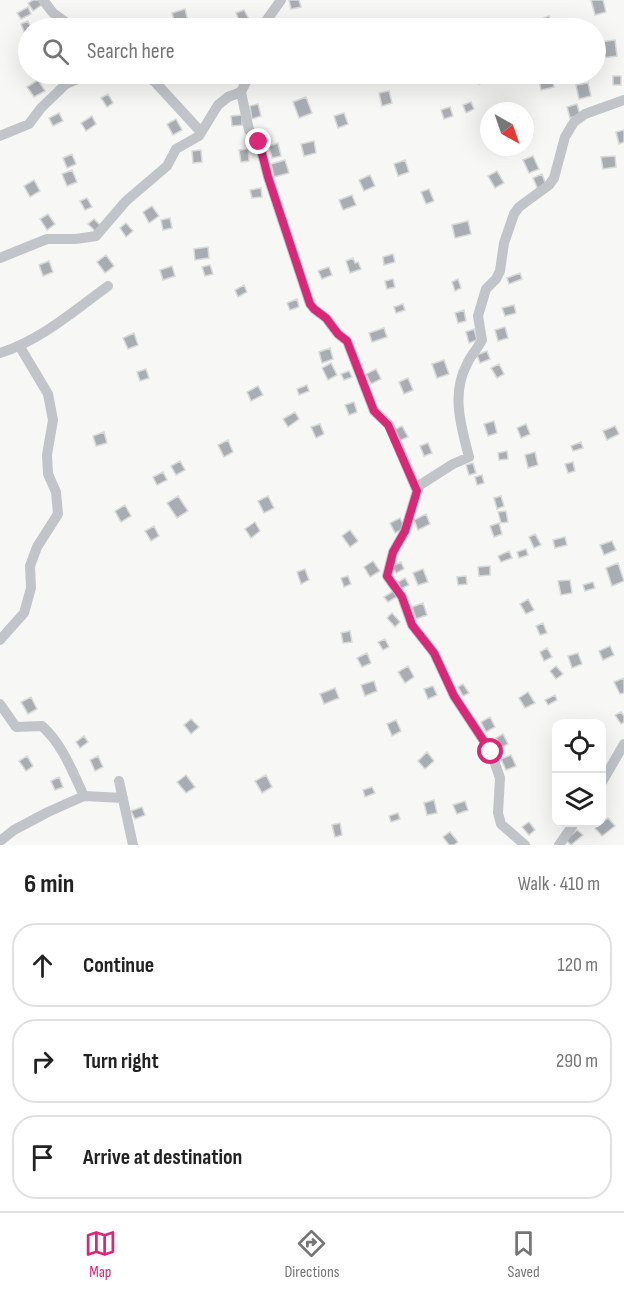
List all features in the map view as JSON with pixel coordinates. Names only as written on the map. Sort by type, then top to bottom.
[{"type":"street","points":[[43,0],[60,18]]},
{"type":"street","points":[[268,18],[281,0]]},
{"type":"street","points":[[0,136],[29,124],[41,108],[66,84]]},
{"type":"street","points":[[157,84],[201,132]]},
{"type":"street","points":[[245,84],[241,92],[249,130],[259,142],[268,177],[310,304],[347,341],[374,411],[388,425],[417,491]]},
{"type":"street","points":[[0,258],[47,239],[96,236],[126,201],[167,166],[176,149],[200,136],[218,105],[228,97],[241,92]]},
{"type":"street","points":[[525,845],[501,824],[498,813],[500,778],[491,752],[454,696],[434,653],[412,625],[402,597],[387,576],[393,552],[405,531],[420,485],[469,457],[457,396],[467,363],[482,339],[477,316],[486,289],[500,271],[504,243],[514,214],[519,207],[549,185],[554,178],[565,137],[574,122],[585,114],[624,100]]},
{"type":"street","points":[[0,353],[20,347],[58,323],[108,286]]},
{"type":"street","points":[[0,640],[24,613],[31,588],[30,566],[37,547],[58,514],[56,492],[48,474],[47,455],[53,420],[48,393],[20,347]]},
{"type":"street","points":[[0,704],[16,727],[42,726],[48,732],[60,746],[84,796]]},
{"type":"street","points":[[606,775],[624,744]]},
{"type":"street","points":[[119,781],[133,845]]},
{"type":"street","points":[[0,841],[39,816],[84,796],[123,798]]},
{"type":"street","points":[[559,845],[572,827]]},
{"type":"building","points":[[41,0],[43,4],[33,11],[28,3]]},
{"type":"building","points":[[289,0],[299,0],[301,7],[291,9]]},
{"type":"building","points":[[591,0],[603,0],[606,12],[595,15]]},
{"type":"building","points":[[28,7],[31,14],[20,18],[17,13]]},
{"type":"building","points":[[185,9],[187,18],[173,18],[172,13]]},
{"type":"building","points":[[244,10],[248,18],[238,18],[236,13]]},
{"type":"building","points":[[615,40],[617,56],[606,57],[606,41]]},
{"type":"building","points":[[613,76],[621,76],[621,85],[613,85]]},
{"type":"building","points":[[32,84],[41,84],[45,91],[34,97],[27,87]]},
{"type":"building","points":[[540,84],[553,84],[554,87],[541,90]]},
{"type":"building","points":[[588,84],[591,96],[579,99],[576,85]]},
{"type":"building","points":[[389,91],[392,103],[382,106],[379,93]]},
{"type":"building","points":[[108,94],[113,103],[107,107],[101,98]]},
{"type":"building","points":[[306,97],[312,113],[299,118],[293,102]]},
{"type":"building","points":[[471,102],[474,109],[466,113],[463,105]]},
{"type":"building","points":[[258,104],[261,116],[252,119],[250,106]]},
{"type":"building","points":[[577,104],[580,115],[570,118],[567,107]]},
{"type":"building","points":[[450,107],[453,116],[444,119],[441,110]]},
{"type":"building","points":[[59,113],[63,121],[53,126],[49,118]]},
{"type":"building","points":[[344,113],[348,124],[338,128],[334,116]]},
{"type":"building","points":[[242,115],[242,125],[232,126],[231,116]]},
{"type":"building","points":[[92,116],[96,124],[86,131],[81,123]]},
{"type":"building","points":[[176,119],[182,130],[173,135],[167,124]]},
{"type":"building","points":[[624,130],[624,142],[619,144],[616,132]]},
{"type":"building","points":[[314,141],[316,153],[304,156],[301,144]]},
{"type":"building","points":[[278,143],[281,156],[272,158],[269,146]]},
{"type":"building","points":[[248,149],[249,161],[241,162],[239,150]]},
{"type":"building","points":[[201,150],[202,162],[193,163],[192,151]]},
{"type":"building","points":[[72,154],[76,164],[67,168],[63,158]]},
{"type":"building","points":[[533,156],[539,169],[529,173],[523,160]]},
{"type":"building","points":[[615,156],[616,167],[603,169],[601,157]]},
{"type":"building","points":[[285,160],[289,173],[274,177],[271,164]]},
{"type":"building","points":[[405,160],[409,172],[398,176],[394,164]]},
{"type":"building","points":[[72,170],[77,182],[67,186],[62,174]]},
{"type":"building","points":[[497,171],[504,183],[495,188],[488,176]]},
{"type":"building","points":[[542,174],[546,185],[538,189],[533,178]]},
{"type":"building","points":[[370,175],[375,186],[364,191],[359,180]]},
{"type":"building","points":[[34,180],[40,191],[30,197],[24,186]]},
{"type":"building","points":[[261,188],[262,197],[252,198],[250,190]]},
{"type":"building","points":[[429,189],[434,201],[426,204],[421,192]]},
{"type":"building","points":[[352,195],[356,205],[343,210],[339,200]]},
{"type":"building","points":[[87,198],[92,207],[85,210],[80,201]]},
{"type":"building","points":[[152,206],[159,216],[149,223],[143,212]]},
{"type":"building","points":[[48,214],[55,224],[47,230],[40,219]]},
{"type":"building","points":[[170,218],[172,228],[163,230],[161,220]]},
{"type":"building","points":[[94,219],[102,227],[96,232],[88,224]]},
{"type":"building","points":[[468,221],[471,234],[455,238],[452,225]]},
{"type":"building","points":[[126,223],[133,231],[126,237],[120,228]]},
{"type":"building","points":[[208,247],[209,258],[195,260],[194,249]]},
{"type":"building","points":[[393,254],[395,262],[384,265],[383,257]]},
{"type":"building","points":[[106,255],[114,266],[105,273],[97,262]]},
{"type":"building","points":[[353,258],[361,269],[350,273],[346,261]]},
{"type":"building","points":[[49,261],[53,272],[43,276],[39,265]]},
{"type":"building","points":[[210,265],[213,274],[205,276],[202,267]]},
{"type":"building","points":[[172,266],[175,276],[163,280],[160,270]]},
{"type":"building","points":[[329,267],[332,275],[322,279],[318,271]]},
{"type":"building","points":[[520,273],[522,279],[509,284],[507,278]]},
{"type":"building","points":[[393,279],[395,287],[387,289],[385,281]]},
{"type":"building","points":[[458,279],[461,288],[455,291],[452,282]]},
{"type":"building","points":[[244,285],[247,292],[238,297],[235,290]]},
{"type":"building","points":[[297,299],[299,307],[290,310],[287,303]]},
{"type":"building","points":[[403,304],[405,310],[396,313],[394,307]]},
{"type":"building","points":[[514,305],[516,313],[505,316],[502,308]]},
{"type":"building","points":[[464,310],[466,321],[458,323],[455,313]]},
{"type":"building","points":[[505,327],[508,338],[498,341],[495,330]]},
{"type":"building","points":[[384,328],[387,337],[372,342],[369,333]]},
{"type":"building","points":[[474,329],[477,340],[469,343],[466,332]]},
{"type":"building","points":[[134,333],[138,345],[128,349],[123,338]]},
{"type":"building","points":[[330,348],[333,359],[322,363],[319,352]]},
{"type":"building","points":[[487,351],[490,359],[480,363],[477,355]]},
{"type":"building","points":[[444,360],[449,374],[437,378],[432,364]]},
{"type":"building","points":[[331,363],[337,375],[328,380],[322,368]]},
{"type":"building","points":[[499,364],[504,374],[497,378],[491,368]]},
{"type":"building","points":[[146,369],[149,378],[140,381],[137,372]]},
{"type":"building","points":[[376,369],[381,379],[371,384],[366,374]]},
{"type":"building","points":[[349,371],[352,377],[344,380],[341,374]]},
{"type":"building","points":[[408,378],[413,390],[404,394],[399,382]]},
{"type":"building","points":[[307,385],[309,391],[299,395],[297,389]]},
{"type":"building","points":[[258,386],[263,395],[251,401],[247,392]]},
{"type":"building","points":[[354,402],[357,412],[349,415],[345,405]]},
{"type":"building","points":[[295,412],[299,419],[288,427],[283,419]]},
{"type":"building","points":[[494,421],[497,433],[488,436],[484,424]]},
{"type":"building","points":[[320,424],[324,434],[316,438],[311,427]]},
{"type":"building","points":[[526,424],[530,434],[521,438],[517,428]]},
{"type":"building","points":[[402,426],[408,437],[399,441],[394,430]]},
{"type":"building","points":[[615,426],[619,434],[607,440],[603,431]]},
{"type":"building","points":[[104,432],[107,443],[96,446],[93,436]]},
{"type":"building","points":[[228,440],[233,452],[224,457],[218,445]]},
{"type":"building","points":[[581,442],[583,448],[573,451],[571,446]]},
{"type":"building","points":[[428,443],[432,453],[424,456],[420,446]]},
{"type":"building","points":[[507,451],[508,459],[499,460],[498,453]]},
{"type":"building","points":[[535,452],[538,465],[528,468],[525,455]]},
{"type":"building","points":[[180,461],[185,470],[176,475],[171,466]]},
{"type":"building","points":[[573,462],[575,471],[568,473],[565,464]]},
{"type":"building","points":[[473,463],[476,473],[469,475],[466,465]]},
{"type":"building","points":[[163,472],[167,480],[157,485],[153,477]]},
{"type":"building","points":[[482,475],[484,483],[477,485],[475,477]]},
{"type":"building","points":[[178,496],[188,511],[177,518],[167,503]]},
{"type":"building","points":[[268,496],[274,508],[264,513],[258,501]]},
{"type":"building","points":[[501,496],[504,506],[497,509],[494,498]]},
{"type":"building","points":[[125,505],[131,516],[121,522],[115,511]]},
{"type":"building","points":[[506,511],[508,522],[501,523],[498,512]]},
{"type":"building","points":[[426,514],[430,524],[418,530],[414,520]]},
{"type":"building","points":[[400,518],[405,528],[395,533],[390,523]]},
{"type":"building","points":[[255,522],[260,531],[251,538],[245,529]]},
{"type":"building","points":[[499,523],[502,534],[494,537],[490,526]]},
{"type":"building","points":[[154,526],[159,536],[151,541],[145,531]]},
{"type":"building","points":[[350,530],[358,541],[350,547],[342,536]]},
{"type":"building","points":[[535,534],[541,545],[534,548],[529,537]]},
{"type":"building","points":[[565,537],[567,545],[555,548],[553,540]]},
{"type":"building","points":[[612,541],[616,550],[604,555],[600,545]]},
{"type":"building","points":[[526,549],[528,555],[519,558],[517,552]]},
{"type":"building","points":[[509,551],[512,558],[501,562],[498,556]]},
{"type":"building","points":[[373,561],[380,571],[370,577],[364,567]]},
{"type":"building","points":[[401,562],[404,569],[396,573],[392,566]]},
{"type":"building","points":[[618,563],[624,581],[612,586],[606,568]]},
{"type":"building","points":[[490,566],[490,575],[479,576],[478,567]]},
{"type":"building","points":[[305,569],[309,580],[301,584],[297,572]]},
{"type":"building","points":[[423,569],[428,582],[418,585],[413,573]]},
{"type":"building","points":[[348,576],[351,584],[344,587],[341,578]]},
{"type":"building","points":[[466,576],[467,584],[458,585],[457,577]]},
{"type":"building","points":[[405,578],[409,585],[401,589],[398,582]]},
{"type":"building","points":[[570,580],[572,593],[561,595],[558,581]]},
{"type":"building","points":[[593,582],[595,588],[585,591],[583,585]]},
{"type":"building","points":[[395,590],[398,596],[388,602],[384,597]]},
{"type":"building","points":[[528,599],[534,610],[526,614],[520,604]]},
{"type":"building","points":[[423,603],[427,615],[416,619],[412,607]]},
{"type":"building","points":[[392,613],[400,622],[395,627],[387,618]]},
{"type":"building","points":[[543,623],[547,633],[540,635],[536,626]]},
{"type":"building","points":[[350,631],[352,642],[343,643],[341,633]]},
{"type":"building","points":[[385,639],[389,647],[383,650],[378,642]]},
{"type":"building","points":[[610,646],[614,655],[603,660],[599,651]]},
{"type":"building","points":[[547,648],[552,657],[544,661],[540,652]]},
{"type":"building","points":[[367,653],[371,663],[362,667],[357,658]]},
{"type":"building","points":[[578,653],[582,664],[572,668],[568,656]]},
{"type":"building","points":[[408,666],[414,677],[405,683],[398,672]]},
{"type":"building","points":[[556,666],[563,674],[556,679],[550,671]]},
{"type":"building","points":[[624,678],[624,693],[620,694],[614,682]]},
{"type":"building","points":[[374,681],[377,691],[365,696],[361,685]]},
{"type":"building","points":[[463,684],[469,693],[463,696],[458,687]]},
{"type":"building","points":[[433,686],[437,695],[428,699],[424,689]]},
{"type":"building","points":[[335,688],[339,698],[324,704],[320,694]]},
{"type":"building","points":[[528,692],[535,703],[525,708],[519,698]]},
{"type":"building","points":[[555,695],[557,700],[548,705],[545,700]]},
{"type":"building","points":[[31,697],[37,709],[28,714],[21,702]]},
{"type":"building","points":[[621,712],[624,722],[621,724],[615,715]]},
{"type":"building","points":[[490,717],[495,727],[486,732],[481,722]]},
{"type":"building","points":[[191,719],[199,727],[191,734],[184,725]]},
{"type":"building","points":[[396,720],[401,731],[392,736],[387,724]]},
{"type":"building","points":[[503,734],[508,744],[501,748],[496,738]]},
{"type":"building","points":[[84,736],[88,742],[80,748],[76,742]]},
{"type":"building","points":[[427,752],[434,761],[425,769],[418,761]]},
{"type":"building","points":[[511,755],[516,766],[506,770],[501,759]]},
{"type":"building","points":[[27,756],[33,766],[26,771],[19,761]]},
{"type":"building","points":[[98,756],[103,767],[95,771],[90,760]]},
{"type":"building","points":[[186,775],[195,787],[186,793],[177,782]]},
{"type":"building","points":[[266,775],[272,787],[262,793],[255,781]]},
{"type":"building","points":[[59,777],[63,787],[55,790],[51,781]]},
{"type":"building","points":[[372,787],[375,793],[365,797],[363,790]]},
{"type":"building","points":[[434,800],[437,813],[427,815],[424,803]]},
{"type":"building","points":[[465,801],[468,810],[457,814],[453,805]]},
{"type":"building","points":[[142,807],[145,815],[135,819],[131,811]]},
{"type":"building","points":[[398,813],[400,819],[391,822],[389,816]]},
{"type":"building","points":[[608,818],[615,826],[602,836],[595,828],[606,827]]},
{"type":"building","points":[[529,822],[535,830],[529,835],[522,827]]},
{"type":"building","points":[[340,823],[342,835],[335,837],[332,825]]},
{"type":"building","points":[[577,830],[583,835],[571,845],[566,840]]},
{"type":"building","points":[[450,832],[458,842],[454,845],[449,845],[443,837]]},
{"type":"route","points":[[259,142],[268,177],[310,304],[347,341],[374,411],[388,425],[417,491],[405,531],[393,552],[387,576],[402,597],[412,625],[434,653],[454,696],[491,752]]}]
